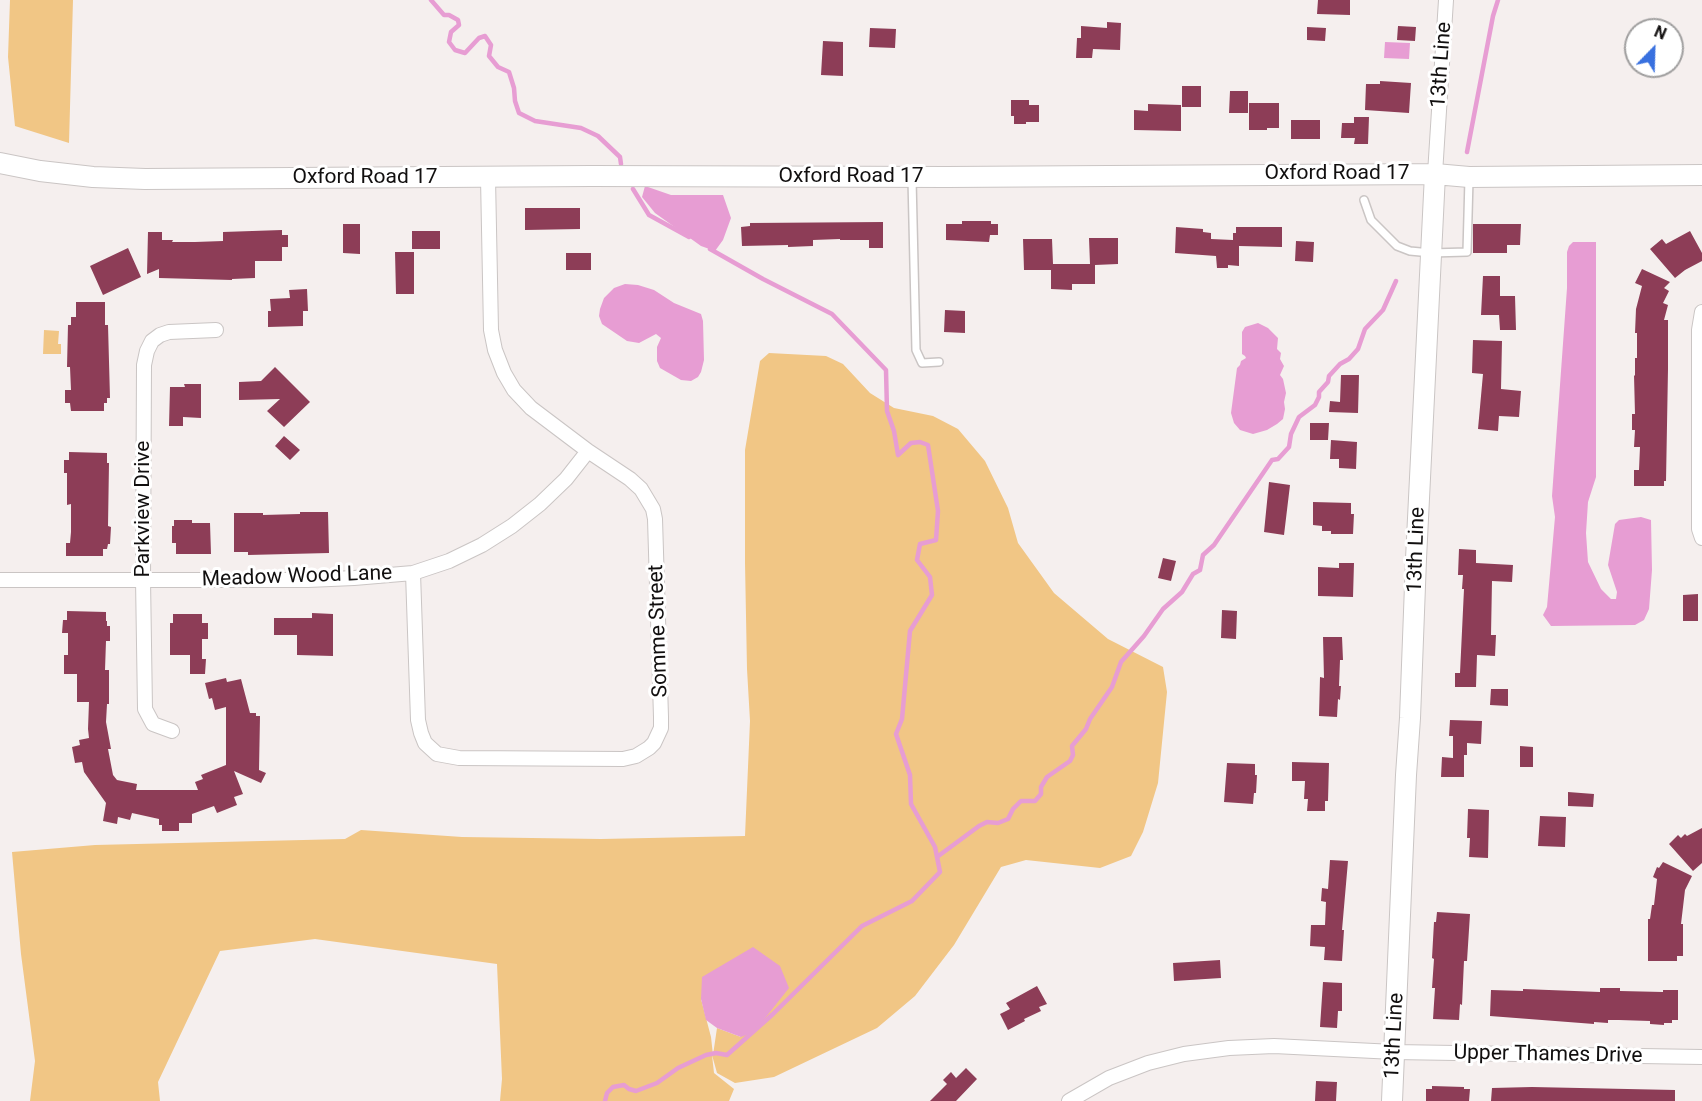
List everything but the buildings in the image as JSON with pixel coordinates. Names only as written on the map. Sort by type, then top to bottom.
[{"type":"main road","name":"Oxford Road 17","points":[[0,163],[40,171],[145,179],[1702,175]]},
{"type":"main road","name":"13th Line","points":[[1392,1101],[1435,174]]},
{"type":"street","name":"13th Line","points":[[1435,174],[1446,0]]},
{"type":"street","name":"Somme Street","points":[[413,573],[418,720],[425,743],[437,754],[459,758],[623,759],[636,756],[649,748],[658,736],[661,717],[653,509],[641,489],[630,479],[531,408],[514,390],[499,362],[492,330],[488,178]]},
{"type":"street","points":[[1702,312],[1699,329],[1699,528],[1702,538]]},
{"type":"street","name":"Parkview Drive","points":[[172,731],[153,724],[145,709],[144,365],[147,351],[153,340],[169,332],[216,330]]},
{"type":"street","name":"Meadow Wood Lane","points":[[0,580],[308,580],[413,573],[449,561],[482,545],[512,526],[566,479],[588,451]]},
{"type":"street","name":"Upper Thames Drive","points":[[1069,1101],[1109,1078],[1148,1063],[1184,1054],[1229,1048],[1274,1046],[1394,1052],[1702,1057]]},
{"type":"lane","points":[[912,177],[916,350],[922,363],[939,362]]},
{"type":"lane","points":[[1364,201],[1371,220],[1396,246],[1410,251],[1431,253],[1467,252],[1469,177]]},
{"type":"shaded area","points":[[10,0],[73,0],[69,143],[15,126],[8,57]]},
{"type":"shaded area","points":[[1385,42],[1410,43],[1409,59],[1384,58]]},
{"type":"shaded area","points":[[645,186],[671,195],[723,195],[731,218],[723,240],[715,251],[701,246],[655,213],[642,197]]},
{"type":"shaded area","points":[[1573,242],[1596,242],[1596,477],[1588,502],[1586,533],[1588,562],[1601,589],[1611,599],[1616,599],[1617,592],[1608,565],[1615,524],[1619,520],[1641,517],[1651,520],[1652,570],[1649,609],[1644,620],[1635,625],[1551,626],[1543,615],[1547,607],[1555,517],[1552,496],[1567,288],[1567,252]]},
{"type":"shaded area","points":[[625,284],[654,290],[674,303],[701,314],[704,360],[698,377],[691,381],[681,380],[660,368],[657,361],[657,347],[661,338],[656,334],[639,343],[627,341],[602,324],[599,316],[604,298],[614,288]]},
{"type":"shaded area","points":[[1258,323],[1268,328],[1278,338],[1277,349],[1281,353],[1280,359],[1284,366],[1280,375],[1286,393],[1283,419],[1267,430],[1253,434],[1240,430],[1234,423],[1231,413],[1237,368],[1246,358],[1242,354],[1242,332],[1245,327]]},
{"type":"shaded area","points":[[44,330],[59,331],[58,344],[61,344],[61,354],[43,354]]},
{"type":"shaded area","points":[[769,353],[826,356],[843,364],[870,393],[894,408],[933,416],[958,429],[985,461],[1008,508],[1018,543],[1054,593],[1108,639],[1163,667],[1167,692],[1158,783],[1143,832],[1131,856],[1100,868],[1026,860],[1001,867],[954,945],[915,996],[877,1028],[774,1077],[735,1083],[717,1073],[712,1055],[714,1073],[734,1089],[729,1101],[500,1101],[502,1079],[497,964],[315,939],[220,951],[158,1082],[160,1101],[30,1101],[35,1061],[21,954],[12,852],[95,845],[345,839],[361,830],[462,837],[601,839],[745,836],[750,721],[745,563],[745,450],[760,361]],"holes":[[[701,999],[741,1037],[717,1028],[713,1055],[711,1037]]]},
{"type":"shaded area","points":[[753,947],[780,966],[789,988],[754,1032],[741,1037],[717,1028],[706,1020],[701,999],[702,977]]},
{"type":"waterway","points":[[431,0],[444,15],[458,20],[459,25],[451,32],[449,42],[455,50],[465,53],[479,38],[485,36],[491,45],[489,56],[498,67],[509,72],[519,113],[535,121],[581,128],[598,136],[620,157],[621,164]]},
{"type":"waterway","points":[[1467,152],[1498,0]]},
{"type":"waterway","points":[[633,189],[649,215],[689,237]]},
{"type":"waterway","points":[[605,1101],[607,1093],[613,1087],[624,1085],[636,1091],[657,1083],[678,1068],[706,1055],[716,1053],[727,1055],[773,1014],[862,926],[912,901],[940,872],[935,847],[911,804],[910,775],[896,734],[902,719],[910,631],[932,595],[930,577],[917,560],[920,544],[936,540],[938,511],[928,445],[920,442],[911,443],[898,455],[894,431],[887,411],[886,370],[832,314],[710,249]]},
{"type":"waterway","points":[[937,857],[979,826],[987,822],[998,823],[1008,819],[1013,809],[1021,801],[1035,801],[1041,794],[1041,787],[1047,777],[1070,761],[1073,755],[1072,746],[1086,729],[1090,719],[1112,687],[1121,662],[1144,636],[1163,609],[1182,592],[1193,574],[1200,570],[1203,555],[1214,545],[1272,460],[1278,459],[1289,447],[1291,434],[1299,417],[1315,405],[1319,392],[1328,382],[1329,376],[1358,349],[1365,329],[1383,310],[1396,281]]}]
